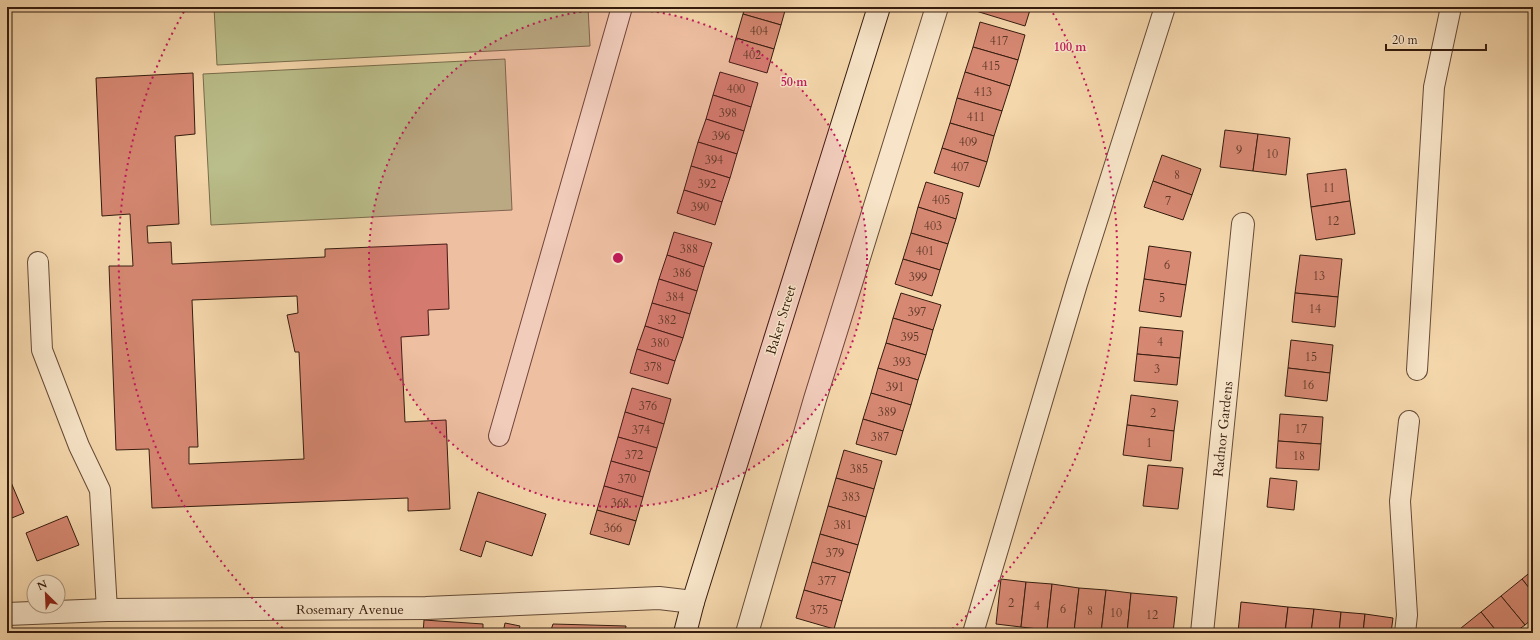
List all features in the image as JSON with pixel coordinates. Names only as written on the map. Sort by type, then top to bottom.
[{"type":"street","name":"Baker Street","points":[[685,633],[693,602],[879,7]]},
{"type":"street","points":[[747,633],[815,399],[937,7]]},
{"type":"street","name":"Radnor Gardens","points":[[1202,633],[1243,224]]},
{"type":"street","name":"Rosemary Avenue","points":[[7,614],[107,610],[426,608],[659,598],[693,602]]},
{"type":"lane","points":[[499,436],[622,7]]},
{"type":"lane","points":[[973,633],[1077,284],[1165,7]]},
{"type":"lane","points":[[1417,370],[1434,87],[1451,7]]},
{"type":"lane","points":[[38,262],[42,350],[79,446],[100,490],[107,610]]},
{"type":"lane","points":[[1405,633],[1407,615],[1400,501],[1409,421]]},
{"type":"green space","points":[[214,7],[588,7],[590,46],[217,65]]},
{"type":"green space","points":[[505,59],[512,210],[211,225],[203,74]]},
{"type":"building","points":[[745,7],[786,7],[781,25],[743,14]]},
{"type":"building","points":[[978,7],[1018,7],[1030,10],[1025,26],[976,11]]},
{"type":"building","points":[[743,14],[781,25],[774,49],[736,38]]},
{"type":"building","points":[[980,22],[1025,35],[1018,60],[973,47]]},
{"type":"building","points":[[736,38],[774,49],[767,73],[729,62]]},
{"type":"building","points":[[973,47],[1018,60],[1010,86],[965,72]]},
{"type":"building","points":[[720,72],[758,83],[751,107],[713,95]]},
{"type":"building","points":[[965,72],[1010,86],[1002,111],[957,98]]},
{"type":"building","points":[[193,73],[195,134],[175,136],[179,224],[147,226],[148,243],[171,242],[172,264],[325,257],[325,249],[447,244],[449,309],[428,310],[429,335],[401,337],[405,422],[446,420],[450,509],[408,511],[408,498],[152,508],[149,449],[116,450],[109,266],[133,266],[130,214],[102,216],[96,78]],"holes":[[[297,296],[298,313],[287,315],[295,352],[299,352],[304,459],[189,464],[189,447],[198,447],[192,300]]]},
{"type":"building","points":[[713,95],[751,107],[744,131],[706,119]]},
{"type":"building","points":[[957,98],[1002,111],[994,136],[950,123]]},
{"type":"building","points":[[706,119],[744,131],[737,154],[698,142]]},
{"type":"building","points":[[950,123],[994,136],[987,162],[942,148]]},
{"type":"building","points":[[1225,130],[1258,134],[1253,171],[1220,167]]},
{"type":"building","points":[[1258,134],[1290,138],[1286,175],[1253,171]]},
{"type":"building","points":[[698,142],[737,154],[730,178],[691,166]]},
{"type":"building","points":[[942,148],[987,162],[979,187],[934,173]]},
{"type":"building","points":[[1162,155],[1201,169],[1192,195],[1153,181]]},
{"type":"building","points":[[691,166],[730,178],[722,202],[684,190]]},
{"type":"building","points":[[1346,169],[1350,201],[1311,207],[1307,174]]},
{"type":"building","points":[[1153,181],[1192,195],[1183,220],[1144,207]]},
{"type":"building","points":[[926,182],[963,193],[956,219],[918,207]]},
{"type":"building","points":[[684,190],[722,202],[715,225],[677,213]]},
{"type":"building","points":[[1350,201],[1355,234],[1316,240],[1311,207]]},
{"type":"building","points":[[918,207],[956,219],[948,244],[911,233]]},
{"type":"building","points":[[674,232],[712,243],[704,267],[667,255]]},
{"type":"building","points":[[911,233],[948,244],[940,270],[903,259]]},
{"type":"building","points":[[1149,246],[1191,252],[1186,285],[1144,279]]},
{"type":"building","points":[[667,255],[704,267],[697,291],[659,279]]},
{"type":"building","points":[[1300,255],[1342,259],[1338,297],[1295,293]]},
{"type":"building","points":[[903,259],[940,270],[932,296],[895,284]]},
{"type":"building","points":[[659,279],[697,291],[690,314],[652,303]]},
{"type":"building","points":[[1144,279],[1186,285],[1181,317],[1139,311]]},
{"type":"building","points":[[901,293],[941,305],[933,330],[893,318]]},
{"type":"building","points":[[1295,293],[1338,297],[1335,327],[1292,322]]},
{"type":"building","points":[[652,303],[690,314],[683,338],[645,326]]},
{"type":"building","points":[[893,318],[933,330],[926,355],[886,343]]},
{"type":"building","points":[[645,326],[683,338],[675,361],[637,349]]},
{"type":"building","points":[[1140,327],[1183,331],[1180,358],[1137,354]]},
{"type":"building","points":[[1291,340],[1333,345],[1330,373],[1288,368]]},
{"type":"building","points":[[886,343],[926,355],[918,380],[878,368]]},
{"type":"building","points":[[637,349],[675,361],[668,384],[630,373]]},
{"type":"building","points":[[1137,354],[1180,358],[1177,385],[1134,381]]},
{"type":"building","points":[[878,368],[918,380],[911,405],[871,393]]},
{"type":"building","points":[[1288,368],[1330,373],[1327,401],[1285,396]]},
{"type":"building","points":[[632,388],[671,399],[664,424],[625,412]]},
{"type":"building","points":[[871,393],[911,405],[903,431],[863,419]]},
{"type":"building","points":[[1131,395],[1178,401],[1174,431],[1127,425]]},
{"type":"building","points":[[625,412],[664,424],[657,448],[618,437]]},
{"type":"building","points":[[1280,414],[1323,417],[1321,444],[1278,441]]},
{"type":"building","points":[[863,419],[903,431],[896,455],[856,444]]},
{"type":"building","points":[[1127,425],[1174,431],[1171,461],[1123,455]]},
{"type":"building","points":[[618,437],[657,448],[650,472],[611,461]]},
{"type":"building","points":[[1278,441],[1321,444],[1319,470],[1276,468]]},
{"type":"building","points":[[844,450],[882,461],[874,489],[836,478]]},
{"type":"building","points":[[611,461],[650,472],[643,497],[604,486]]},
{"type":"building","points":[[1148,465],[1183,468],[1178,509],[1143,506]]},
{"type":"building","points":[[836,478],[874,489],[866,517],[828,506]]},
{"type":"building","points":[[1270,478],[1297,481],[1294,510],[1267,507]]},
{"type":"building","points":[[10,480],[24,513],[7,520],[7,482]]},
{"type":"building","points":[[604,486],[643,497],[636,521],[597,510]]},
{"type":"building","points":[[478,492],[546,514],[532,556],[486,541],[481,557],[460,550]]},
{"type":"building","points":[[828,506],[866,517],[858,545],[820,534]]},
{"type":"building","points":[[597,510],[636,521],[629,545],[590,534]]},
{"type":"building","points":[[67,516],[79,545],[37,561],[26,533]]},
{"type":"building","points":[[820,534],[858,545],[850,573],[812,562]]},
{"type":"building","points":[[7,537],[11,537],[11,571],[7,571]]},
{"type":"building","points":[[812,562],[850,573],[842,601],[804,590]]},
{"type":"building","points":[[1533,570],[1533,593],[1522,579]]},
{"type":"building","points":[[1001,579],[1026,582],[1021,627],[996,624]]},
{"type":"building","points":[[1522,579],[1533,593],[1533,618],[1525,625],[1501,596]]},
{"type":"building","points":[[1026,582],[1052,584],[1047,630],[1021,627]]},
{"type":"building","points":[[1052,584],[1079,588],[1074,632],[1047,630]]},
{"type":"building","points":[[1079,588],[1106,590],[1101,633],[1074,632]]},
{"type":"building","points":[[804,590],[842,601],[834,629],[796,618]]},
{"type":"building","points":[[1106,590],[1131,593],[1127,633],[1101,633]]},
{"type":"building","points":[[1131,593],[1177,597],[1173,633],[1127,633]]},
{"type":"building","points":[[1501,596],[1525,625],[1514,633],[1498,633],[1481,612]]},
{"type":"building","points":[[1241,602],[1288,607],[1285,633],[1238,633]]},
{"type":"building","points":[[1288,607],[1314,609],[1311,633],[1285,633]]},
{"type":"building","points":[[1314,609],[1341,612],[1339,633],[1311,633]]},
{"type":"building","points":[[1341,612],[1365,614],[1363,633],[1339,633]]},
{"type":"building","points":[[1481,612],[1498,633],[1464,633],[1461,628]]},
{"type":"building","points":[[1365,614],[1393,618],[1391,633],[1363,633]]},
{"type":"building","points":[[424,620],[483,624],[483,633],[423,633]]},
{"type":"building","points":[[505,623],[520,626],[518,633],[503,633]]},
{"type":"building","points":[[553,624],[626,626],[625,633],[550,633]]}]
